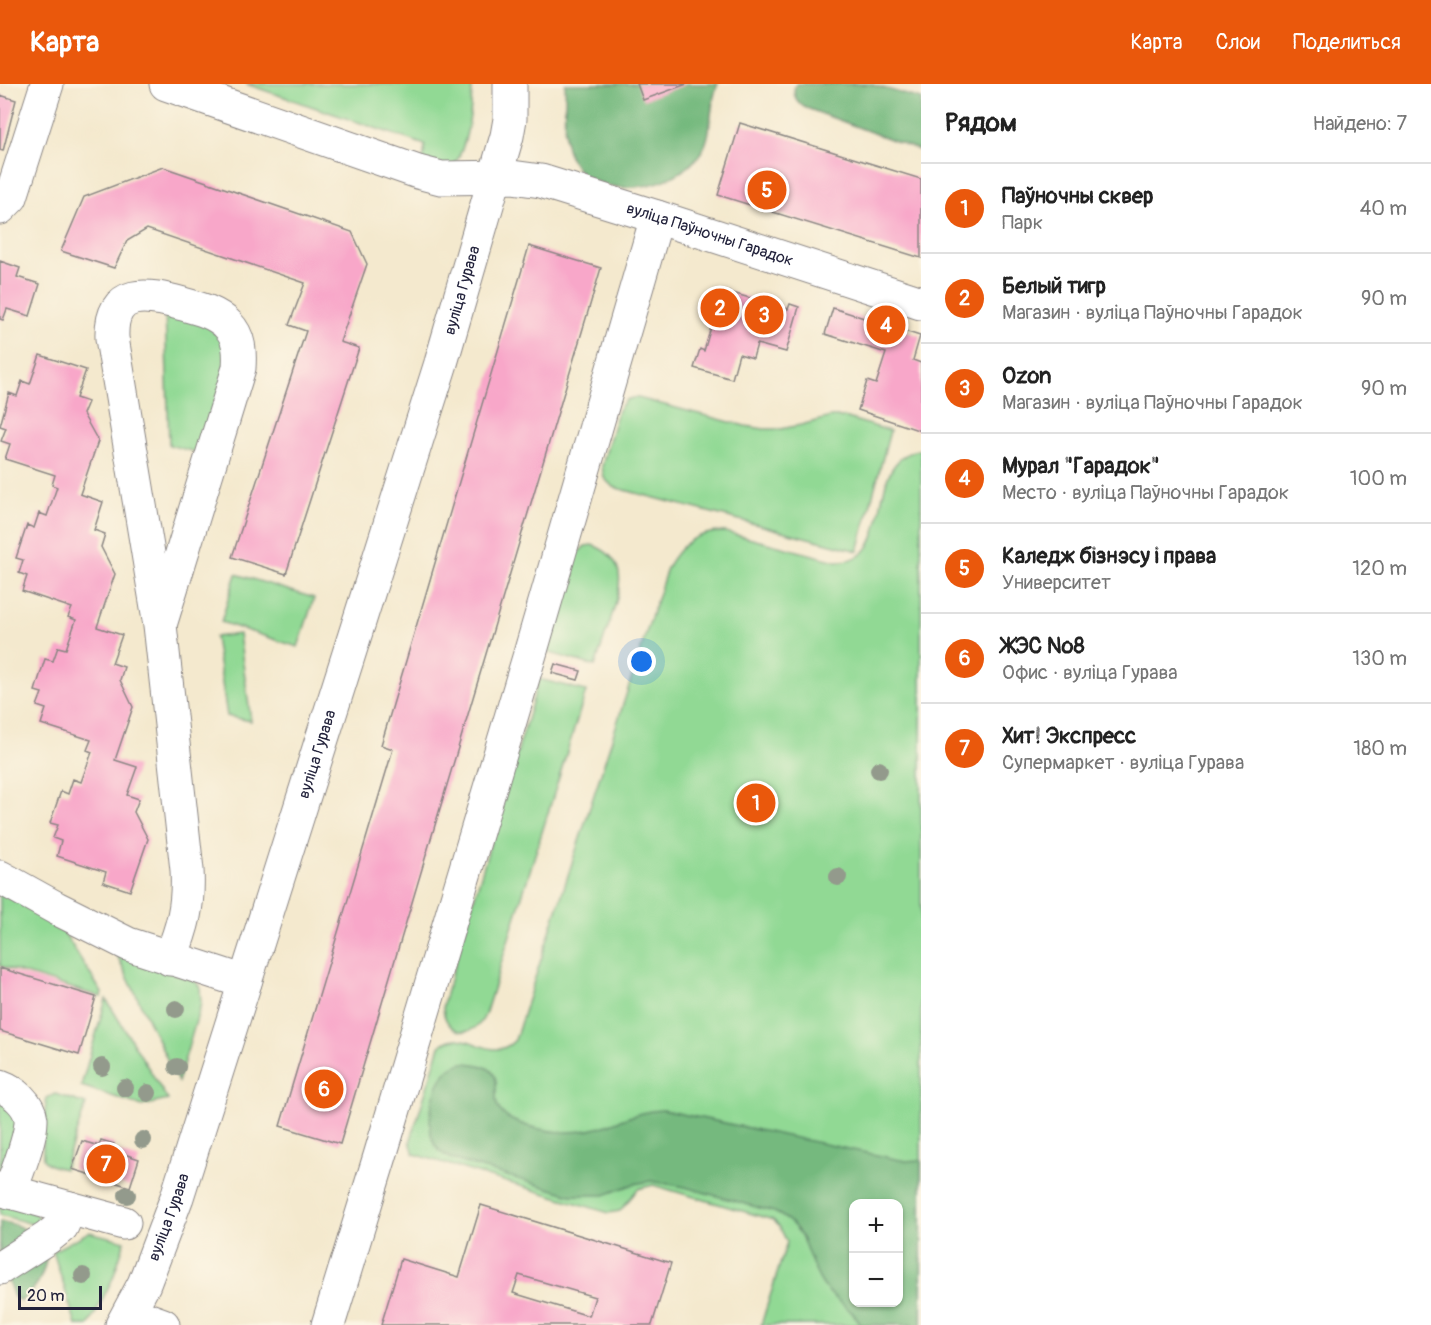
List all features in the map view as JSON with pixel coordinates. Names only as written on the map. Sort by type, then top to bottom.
[{"type":"street","points":[[0,208],[11,197],[47,84]]},
{"type":"street","name":"вуліца Паўночны Гарадок","points":[[166,84],[418,172],[455,179],[497,177],[541,181],[921,303]]},
{"type":"street","name":"вуліца Гурава","points":[[126,1319],[144,1284],[166,1228],[441,363],[497,177],[510,119],[510,84]]},
{"type":"street","points":[[328,1325],[530,654],[657,217]]},
{"type":"street","points":[[160,625],[239,368],[240,352],[237,338],[228,325],[216,316],[188,305],[148,295],[137,296],[119,307],[113,316],[112,338],[160,625],[188,885],[185,916],[170,959]]},
{"type":"street","points":[[0,877],[107,934],[170,959],[245,982]]},
{"type":"street","points":[[0,1086],[18,1096],[26,1106],[31,1118],[30,1130],[5,1191],[124,1223]]},
{"type":"street","points":[[0,1268],[62,1226],[70,1208]]},
{"type":"street","points":[[126,1319],[163,1325]]},
{"type":"green space","points":[[246,84],[472,84],[468,127],[453,167],[423,161],[425,145]]},
{"type":"green space","points":[[565,84],[718,84],[706,143],[691,164],[657,183],[637,187],[618,187],[599,183],[584,175],[572,161],[565,133]]},
{"type":"green space","points":[[796,84],[870,84],[921,99],[921,151],[804,107],[795,97]]},
{"type":"green space","points":[[165,308],[200,317],[232,351],[202,454],[169,445]]},
{"type":"green space","points":[[632,398],[764,429],[781,429],[831,417],[844,417],[890,431],[858,551],[613,487],[604,478],[602,466],[618,410],[626,400]]},
{"type":"green space","points":[[921,450],[921,1325],[761,1325],[787,1242],[779,1226],[773,1220],[653,1185],[638,1189],[620,1211],[609,1213],[414,1154],[410,1142],[440,1046],[449,1040],[459,1039],[496,1049],[506,1047],[515,1040],[667,568],[672,560],[690,541],[715,532],[725,532],[836,561],[856,557],[868,546],[875,530],[890,474],[900,459]]},
{"type":"green space","points":[[592,545],[613,559],[619,577],[617,598],[595,666],[547,652],[574,557],[585,546]]},
{"type":"green space","points":[[236,574],[314,598],[298,647],[221,622]]},
{"type":"green space","points":[[239,634],[251,721],[227,716],[215,637]]},
{"type":"green space","points":[[539,679],[586,691],[485,1015],[480,1024],[473,1029],[459,1031],[447,1022],[443,1004]]},
{"type":"green space","points":[[0,885],[50,910],[102,993],[101,997],[0,966]]},
{"type":"green space","points":[[115,951],[195,981],[200,987],[201,1004],[178,1082]]},
{"type":"green space","points":[[106,999],[168,1100],[142,1106],[81,1086]]},
{"type":"green space","points":[[461,1063],[480,1065],[491,1070],[495,1077],[497,1105],[502,1113],[514,1121],[538,1129],[574,1132],[598,1128],[641,1113],[663,1110],[905,1161],[921,1160],[921,1325],[861,1325],[853,1313],[823,1285],[800,1234],[794,1226],[774,1212],[685,1187],[651,1181],[634,1184],[604,1195],[571,1195],[446,1156],[438,1150],[433,1140],[430,1119],[438,1085],[450,1068]]},
{"type":"green space","points":[[55,1094],[86,1104],[64,1169],[50,1165],[43,1159],[46,1102],[47,1098]]},
{"type":"green space","points":[[0,1100],[19,1118],[0,1174]]},
{"type":"green space","points":[[0,1200],[36,1214],[43,1227],[0,1215]]},
{"type":"green space","points":[[0,1221],[16,1225],[34,1234],[47,1256],[38,1282],[21,1301],[14,1297],[0,1259]]},
{"type":"green space","points":[[89,1232],[125,1241],[113,1278],[92,1320],[88,1325],[76,1325],[53,1251]]},
{"type":"building","points":[[637,84],[687,84],[643,100]]},
{"type":"building","points":[[0,95],[16,100],[3,151],[0,150]]},
{"type":"building","points":[[740,123],[921,179],[921,258],[718,195]]},
{"type":"building","points":[[163,167],[352,232],[367,264],[340,342],[359,348],[286,574],[232,557],[306,331],[289,325],[305,283],[147,229],[127,241],[114,268],[61,251],[84,197]]},
{"type":"building","points":[[529,246],[601,268],[340,1144],[280,1126],[393,749],[381,745]]},
{"type":"building","points":[[0,261],[20,268],[17,277],[40,284],[30,316],[7,309],[3,320],[0,319]]},
{"type":"building","points":[[722,290],[788,309],[790,304],[799,307],[786,352],[757,344],[753,358],[739,354],[732,379],[694,368],[700,349],[704,351]]},
{"type":"building","points":[[833,308],[920,336],[913,360],[921,363],[921,431],[858,410],[867,381],[876,384],[886,353],[825,334]]},
{"type":"building","points":[[40,355],[86,370],[76,398],[88,402],[83,414],[98,441],[80,494],[103,502],[94,530],[105,534],[101,547],[115,574],[97,627],[122,635],[112,663],[124,667],[120,680],[133,707],[115,760],[137,767],[127,795],[139,799],[134,812],[148,839],[130,891],[103,882],[106,872],[57,856],[61,841],[53,838],[58,825],[50,823],[61,791],[68,794],[73,779],[81,782],[92,752],[87,750],[91,740],[41,724],[46,709],[37,706],[42,693],[35,691],[45,659],[53,661],[58,647],[66,649],[76,620],[68,617],[72,608],[22,591],[27,576],[19,573],[23,560],[16,558],[27,525],[34,528],[39,513],[47,516],[57,487],[52,485],[55,475],[5,459],[10,444],[1,441],[6,428],[0,426],[9,393],[17,396],[22,381],[30,384]]},
{"type":"building","points":[[555,664],[581,671],[578,680],[552,673]]},
{"type":"building","points":[[0,968],[96,997],[79,1055],[0,1031]]},
{"type":"building","points":[[101,1140],[114,1144],[112,1150],[139,1159],[130,1187],[72,1169],[82,1141],[99,1146]]},
{"type":"building","points":[[481,1205],[671,1263],[652,1325],[381,1325],[401,1259],[459,1277]],"holes":[[[519,1275],[595,1297],[589,1316],[513,1293]]]},
{"type":"place","name":"Каледж бізнэсу і права","points":[[767,190]]},
{"type":"place","name":"Белый тигр","points":[[720,308]]},
{"type":"place","name":"Ozon","points":[[764,315]]},
{"type":"place","name":"Мурал \"Гарадок\"","points":[[886,325]]},
{"type":"place","name":"Паўночны сквер","points":[[756,803]]},
{"type":"place","name":"ЖЭС №8","points":[[324,1089]]},
{"type":"place","name":"Хит! Экспресс","points":[[106,1164]]}]
